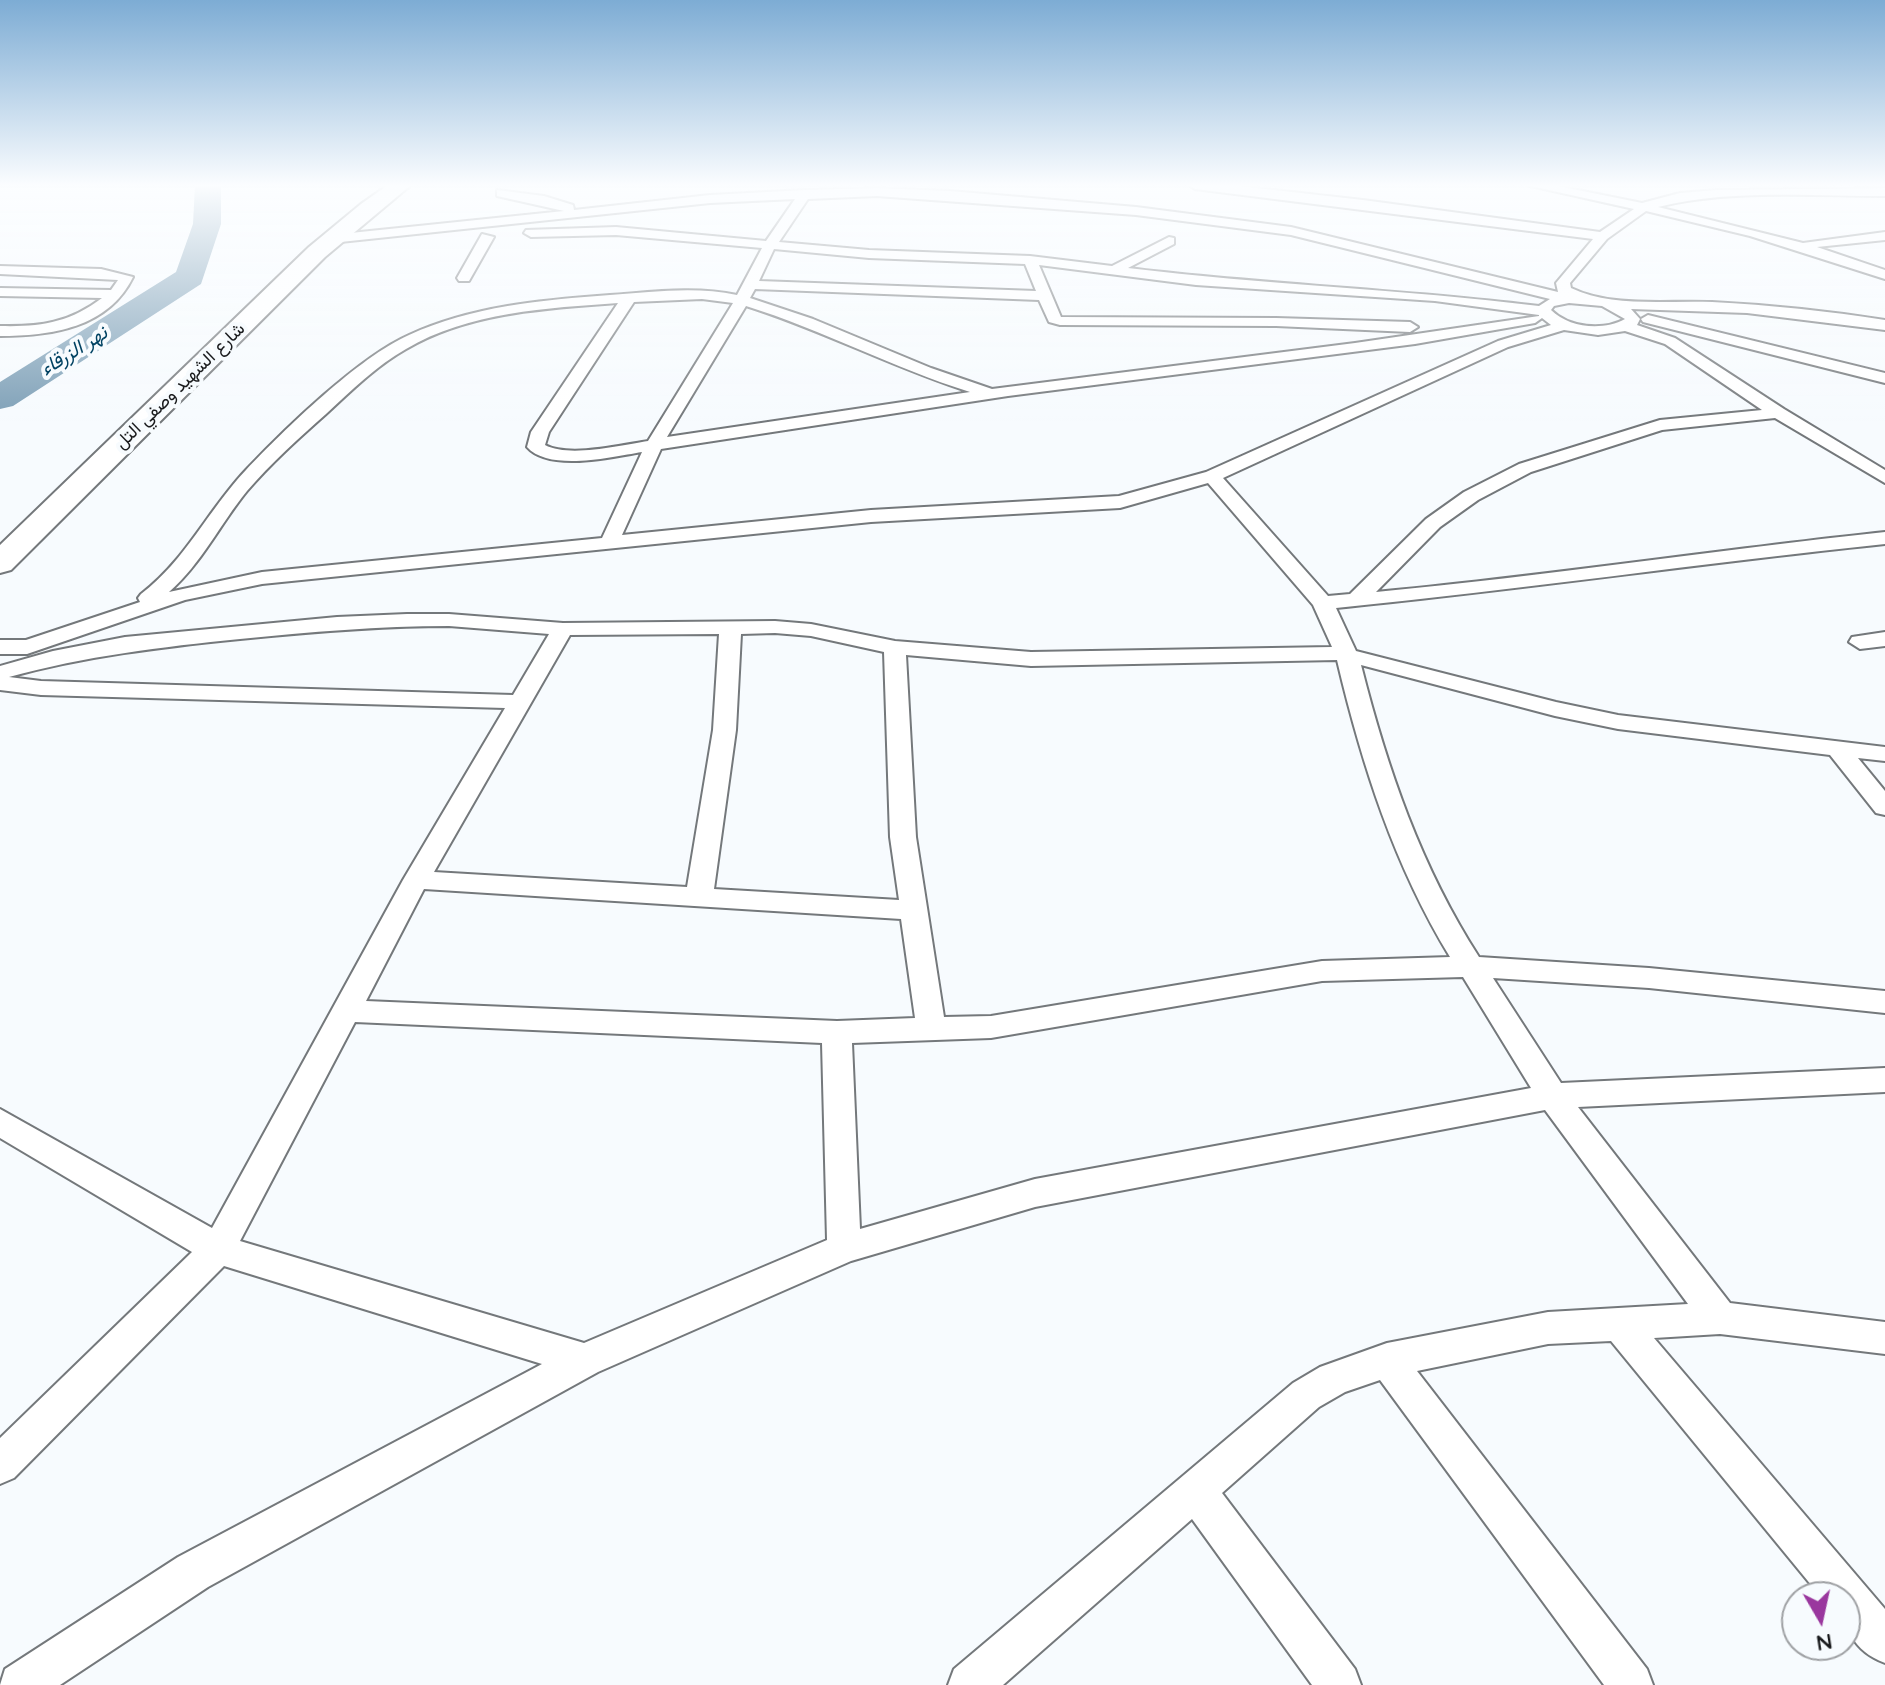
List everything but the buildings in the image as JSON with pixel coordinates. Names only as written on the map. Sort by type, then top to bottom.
[{"type":"main road","name":"شارع الشهيد وصفي التل","points":[[12,517],[281,264]]},
{"type":"main road","name":"شارع الشهيد وصفي التل","points":[[0,563],[305,264]]},
{"type":"street","points":[[25,271],[27,264]]},
{"type":"street","points":[[464,278],[472,264]]},
{"type":"street","points":[[609,543],[654,445],[760,264]]},
{"type":"street","points":[[1032,264],[1054,319],[1065,321],[1276,322],[1479,330],[1514,340]]},
{"type":"street","points":[[1057,264],[1196,281],[1435,297],[1545,311]]},
{"type":"street","points":[[1113,271],[1127,264]]},
{"type":"street","points":[[1420,264],[1496,283],[1609,304],[1738,305],[1808,312],[1885,325]]},
{"type":"street","points":[[1575,299],[1564,290],[1563,283],[1579,264]]},
{"type":"street","points":[[1854,264],[1885,275]]},
{"type":"street","points":[[0,270],[101,273],[126,277],[114,294],[83,316],[56,328],[0,331]]},
{"type":"street","points":[[1496,283],[1566,325]]},
{"type":"street","points":[[0,292],[114,294]]},
{"type":"street","points":[[746,292],[943,378],[996,393]]},
{"type":"street","points":[[115,620],[169,584],[188,565],[242,485],[334,398],[393,350],[433,330],[498,312],[559,303],[668,294],[746,292],[1046,296]]},
{"type":"street","points":[[629,298],[540,432],[536,447],[544,454],[563,456],[654,445],[888,408],[1479,330],[1575,299]]},
{"type":"street","points":[[1609,304],[1629,321],[1670,341],[1778,413],[1885,478]]},
{"type":"street","points":[[0,655],[115,620],[180,595],[233,582],[884,515],[1120,502],[1212,476],[1514,340],[1566,325],[1607,330],[1629,321],[1885,378]]},
{"type":"street","points":[[902,360],[1055,385]]},
{"type":"street","points":[[888,408],[908,384],[908,371],[902,360]]},
{"type":"street","points":[[1358,598],[1433,523],[1471,496],[1525,468],[1660,425],[1778,413]]},
{"type":"street","points":[[1212,476],[1323,603],[1347,655],[1370,749],[1391,807],[1428,890],[1457,945],[1552,1096],[1720,1318]]},
{"type":"street","points":[[1323,603],[1502,586],[1705,557],[1885,538]]},
{"type":"street","points":[[0,673],[53,658],[125,644],[337,623],[449,620],[563,629],[775,627],[811,630],[895,648],[1031,659],[1294,651],[1347,655],[1555,709],[1618,722],[1885,754]]},
{"type":"street","points":[[0,1465],[218,1249],[416,880],[563,629]]},
{"type":"street","points":[[699,897],[723,757],[730,687],[730,629]]},
{"type":"street","points":[[1860,642],[1885,639]]},
{"type":"street","points":[[0,647],[27,647]]},
{"type":"street","points":[[895,648],[903,837],[931,1029]]},
{"type":"street","points":[[0,683],[57,689],[521,702]]},
{"type":"street","points":[[1839,750],[1885,807]]},
{"type":"street","points":[[416,880],[913,910]]},
{"type":"street","points":[[347,1011],[837,1032],[991,1027],[1322,971],[1473,967],[1649,978],[1885,1002]]},
{"type":"street","points":[[837,1032],[844,1248]]},
{"type":"street","points":[[23,1684],[193,1572],[585,1360],[844,1248],[1035,1193],[1552,1096],[1885,1080]]},
{"type":"street","points":[[0,1122],[218,1249],[585,1360]]},
{"type":"street","points":[[970,1685],[1306,1395],[1346,1374],[1387,1360],[1548,1328],[1618,1322],[1720,1318],[1885,1338]]},
{"type":"street","points":[[1618,1322],[1885,1642]]},
{"type":"street","points":[[1387,1360],[1631,1685]]},
{"type":"street","points":[[1195,1489],[1339,1685]]},
{"type":"waterway","name":"نهر الزرقاء","points":[[0,398],[190,277],[194,264]]}]
